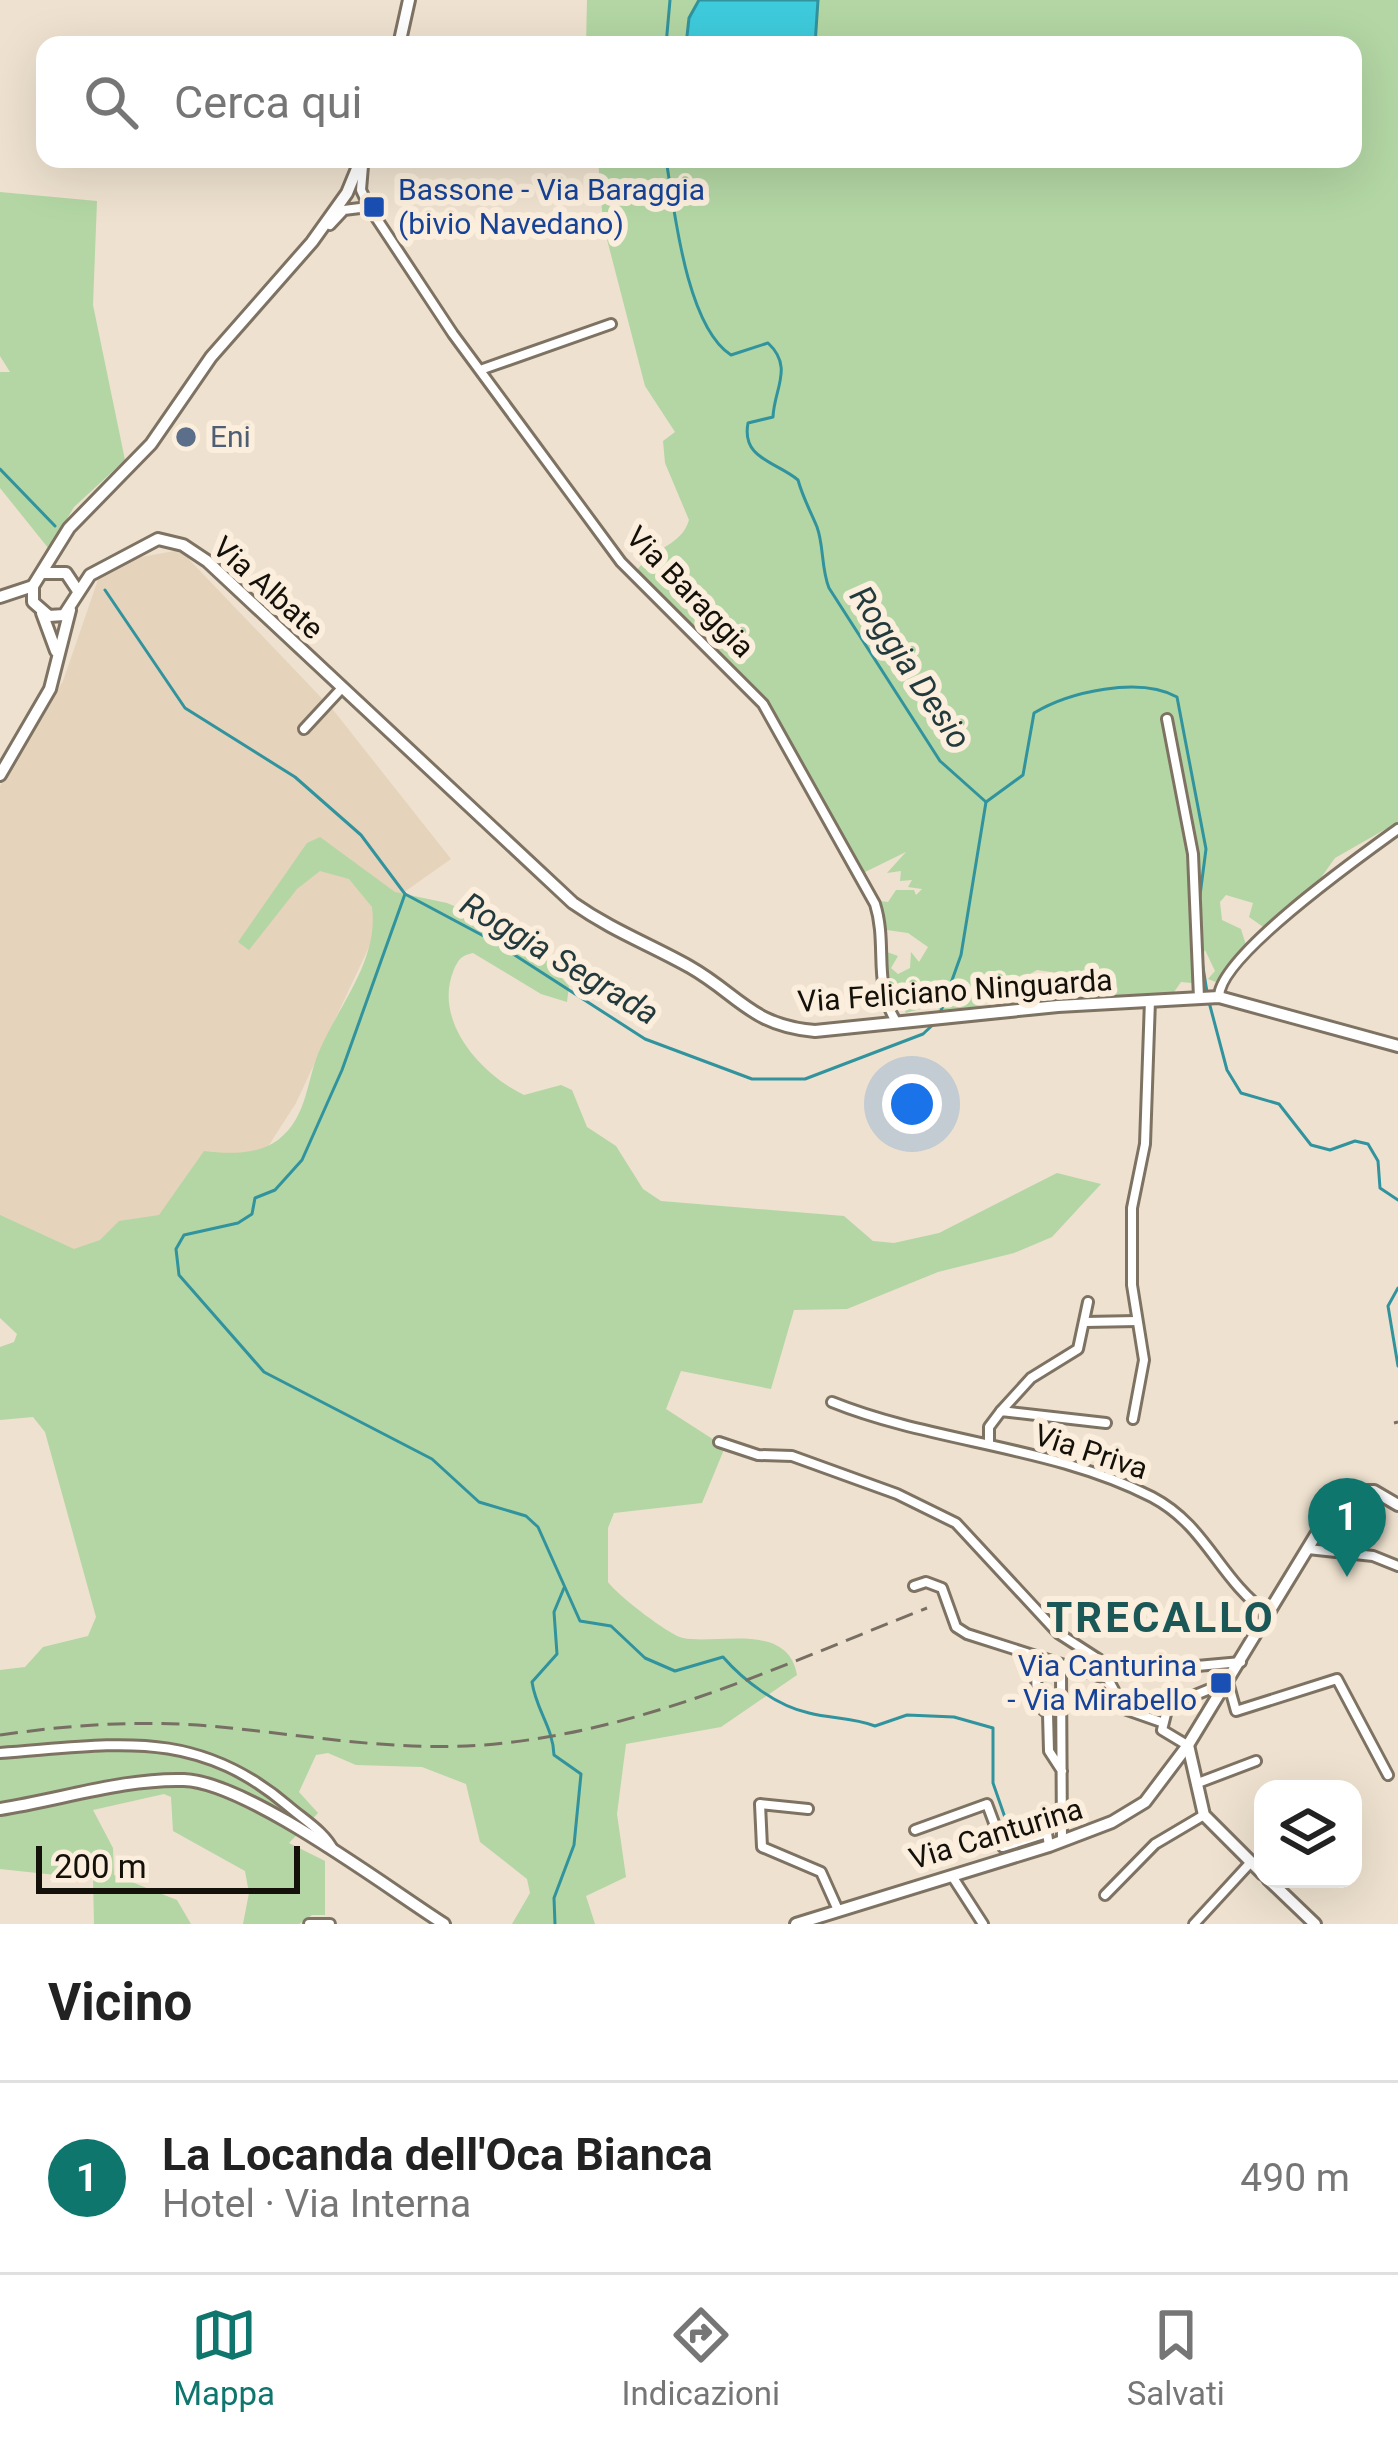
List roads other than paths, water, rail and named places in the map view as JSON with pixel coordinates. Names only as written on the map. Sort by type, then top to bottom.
[{"type":"street","points":[[401,36],[410,0]]},
{"type":"street","name":"Via Baraggia","points":[[44,573],[80,513],[151,444],[212,357],[314,240],[359,168]]},
{"type":"street","name":"Via Baraggia","points":[[362,168],[361,190],[369,207],[621,562],[763,704],[874,904],[880,921],[882,993],[897,1023]]},
{"type":"street","points":[[347,193],[369,207]]},
{"type":"street","points":[[314,240],[344,210],[369,207]]},
{"type":"street","points":[[481,369],[611,324]]},
{"type":"street","name":"Via Albate","points":[[78,591],[91,575],[158,539],[183,545],[342,688]]},
{"type":"street","points":[[0,775],[50,689],[78,591],[59,545]]},
{"type":"street","points":[[0,598],[33,586],[44,573],[69,576]]},
{"type":"street","name":"Via Albate","points":[[69,576],[91,575]]},
{"type":"street","points":[[33,586],[57,660]]},
{"type":"street","points":[[0,598],[56,616],[70,610]]},
{"type":"street","points":[[304,729],[342,688]]},
{"type":"street","name":"Via Feliciano Ninguarda","points":[[342,688],[572,903],[621,936],[692,968],[755,1018],[814,1031],[1208,997],[1398,1046]]},
{"type":"street","points":[[1167,719],[1193,854],[1208,997]]},
{"type":"street","points":[[1208,997],[1246,953],[1334,875],[1398,829]]},
{"type":"street","points":[[1133,1419],[1144,1360],[1132,1208],[1145,1144],[1150,1000]]},
{"type":"street","points":[[1001,1411],[1031,1378],[1078,1349],[1088,1302]]},
{"type":"street","points":[[1085,1322],[1138,1321]]},
{"type":"street","points":[[832,1402],[900,1427],[989,1444]]},
{"type":"street","name":"Via Priva","points":[[1106,1423],[1001,1411],[988,1427],[989,1444],[1152,1497],[1189,1524],[1234,1589],[1270,1616]]},
{"type":"street","points":[[719,1442],[758,1456],[792,1456],[897,1494],[956,1523],[1058,1633],[1120,1673],[1241,1662]]},
{"type":"street","name":"Via Canturina","points":[[796,1924],[1049,1846],[1145,1802],[1188,1745],[1308,1549],[1348,1494],[1374,1491],[1398,1504]]},
{"type":"street","points":[[1308,1549],[1373,1556],[1398,1566]]},
{"type":"street","points":[[914,1586],[926,1582],[942,1588],[956,1627],[980,1640],[1108,1679],[1124,1709],[1161,1722]]},
{"type":"street","points":[[1062,1771],[1049,1751],[1048,1714],[1037,1705],[1036,1670],[1061,1672],[1062,1771],[1062,1841]]},
{"type":"street","points":[[1254,1865],[1204,1815],[1188,1745],[1162,1730],[1168,1706],[1225,1687],[1236,1711],[1337,1679],[1388,1774]]},
{"type":"street","points":[[0,1753],[182,1747],[226,1764],[271,1792],[329,1841],[338,1857]]},
{"type":"street","points":[[1198,1783],[1256,1761]]},
{"type":"street","points":[[0,1809],[189,1780],[246,1800],[444,1924]]},
{"type":"street","points":[[808,1809],[760,1804],[762,1847],[821,1871],[838,1910]]},
{"type":"street","points":[[915,1830],[987,1804],[1003,1847],[1047,1833],[1049,1846]]},
{"type":"street","points":[[1105,1895],[1156,1844],[1204,1815]]},
{"type":"street","points":[[1194,1924],[1251,1862]]},
{"type":"street","points":[[951,1874],[983,1924]]},
{"type":"street","points":[[1278,1888],[1315,1924]]},
{"type":"street","points":[[309,1924],[329,1924]]},
{"type":"water","points":[[699,0],[818,0],[816,36],[687,36],[689,18]]},
{"type":"waterway","name":"Roggia Desio","points":[[667,36],[670,0]]},
{"type":"waterway","name":"Roggia Desio","points":[[667,168],[678,235],[703,319],[731,355],[768,343],[780,361],[773,417],[748,423],[750,445],[798,480],[819,534],[829,588],[940,761],[986,802]]},
{"type":"waterway","points":[[0,469],[55,526]]},
{"type":"waterway","name":"Roggia Segrada","points":[[105,590],[185,708],[295,777],[361,835],[405,894],[493,941],[645,1039],[752,1079],[805,1079],[923,1034],[938,1020]]},
{"type":"waterway","name":"Roggia Segrada","points":[[986,802],[1023,775],[1034,713],[1104,689],[1144,688],[1177,697],[1206,849],[1199,903]]},
{"type":"waterway","name":"Roggia Segrada","points":[[941,1011],[961,955],[986,802]]},
{"type":"waterway","points":[[405,894],[342,1070],[302,1160],[275,1190],[255,1198],[252,1214],[238,1223],[184,1235],[176,1249],[179,1275],[264,1372],[432,1459],[479,1502],[526,1516],[538,1527],[580,1621],[611,1626],[645,1658],[675,1671],[723,1657],[773,1699],[817,1715],[875,1726],[907,1715],[954,1717],[993,1728],[993,1783],[1009,1829]]},
{"type":"waterway","name":"Roggia Segrada","points":[[1201,955],[1207,992]]},
{"type":"waterway","name":"Roggia Segrada","points":[[1209,1002],[1227,1070],[1241,1093],[1279,1104],[1311,1145],[1330,1150],[1355,1141],[1368,1144],[1378,1161],[1380,1188],[1398,1200]]},
{"type":"waterway","name":"Roggia Segrada","points":[[1398,1288],[1388,1306],[1398,1366]]},
{"type":"waterway","points":[[555,1924],[554,1898],[574,1845],[581,1774],[554,1755],[532,1682],[557,1654],[554,1612],[564,1588]]},
{"type":"railway","points":[[1394,1423],[1398,1422]]},
{"type":"railway","points":[[0,1735],[157,1723],[415,1746],[541,1738],[598,1727],[710,1693],[927,1608]]},
{"type":"place","name":"Bassone - Via Baraggia (bivio Navedano)","points":[[374,207]]},
{"type":"place","name":"Eni","points":[[186,437]]},
{"type":"place","name":"La Locanda dell'Oca Bianca","points":[[1347,1577]]},
{"type":"place","name":"Via Canturina - Via Mirabello","points":[[1221,1683]]},
{"type":"district","name":"TRECALLO","points":[[1161,1617]]}]
